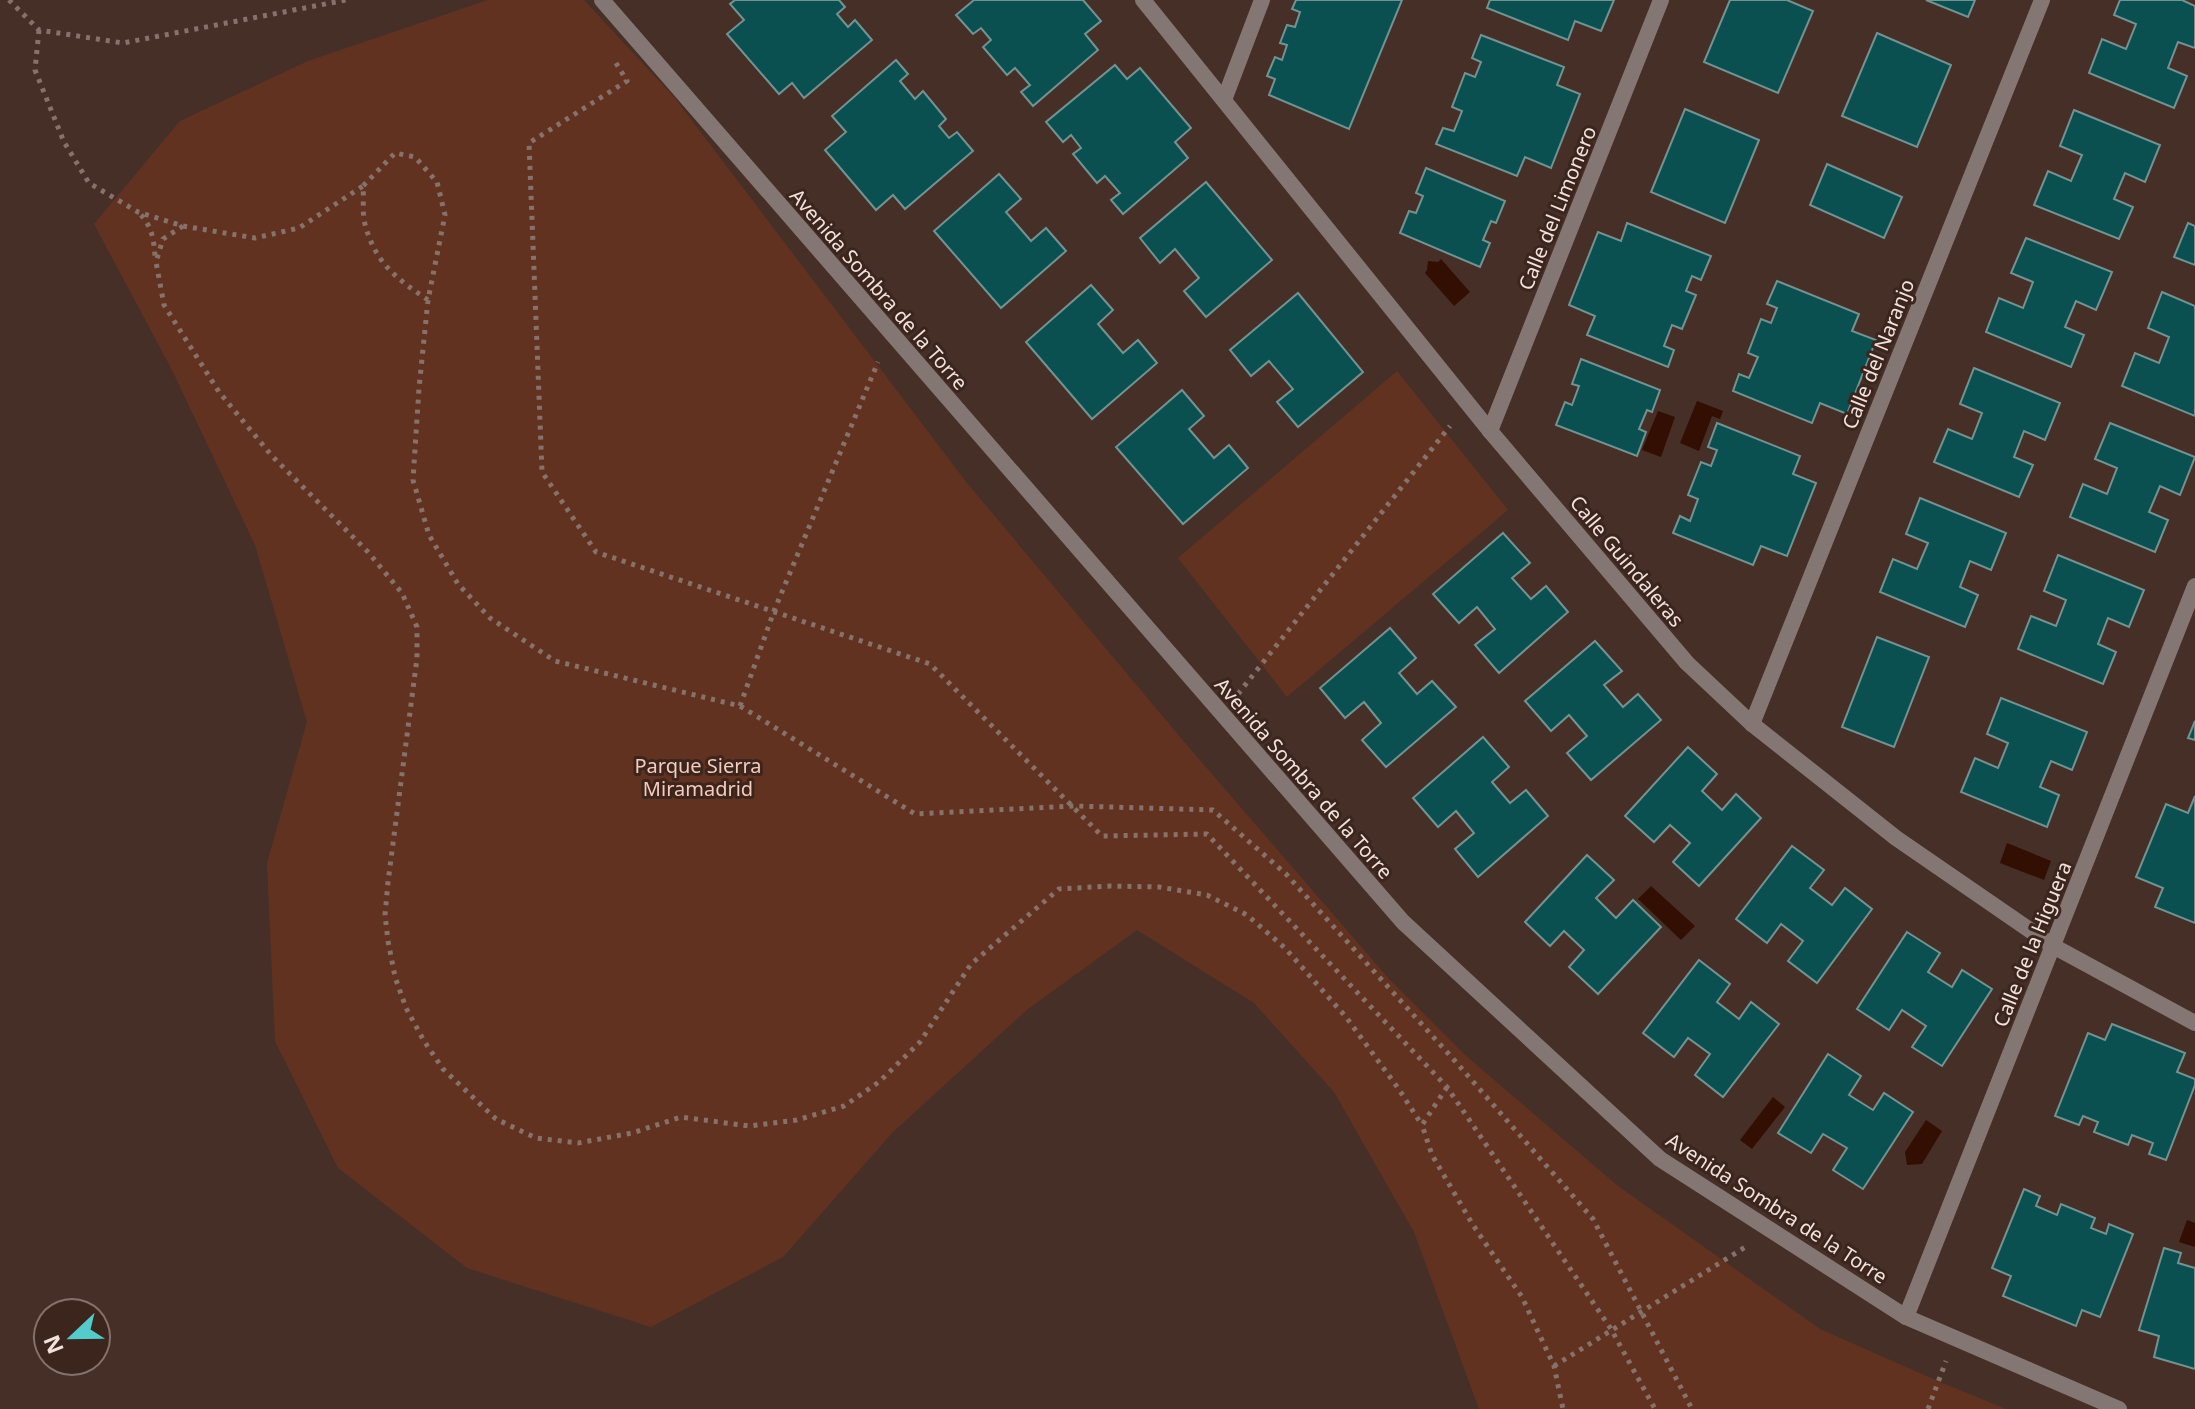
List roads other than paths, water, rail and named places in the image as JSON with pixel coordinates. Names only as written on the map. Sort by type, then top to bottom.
[{"type":"street","name":"Avenida Sombra de la Torre","points":[[602,0],[1403,922],[1660,1159],[1906,1317],[2119,1409]]},
{"type":"street","name":"Calle Guindaleras","points":[[1143,0],[1490,431],[1687,663],[1752,724],[1896,838],[2053,946],[2195,1023]]},
{"type":"street","points":[[1224,100],[1262,0]]},
{"type":"street","name":"Calle del Limonero","points":[[1490,431],[1661,0]]},
{"type":"street","name":"Calle del Naranjo","points":[[1752,724],[2042,0]]},
{"type":"street","name":"Calle de la Higuera","points":[[1906,1317],[2195,586]]},
{"type":"park label","name":"Parque Sierra Miramadrid","points":[[698,776]]}]
